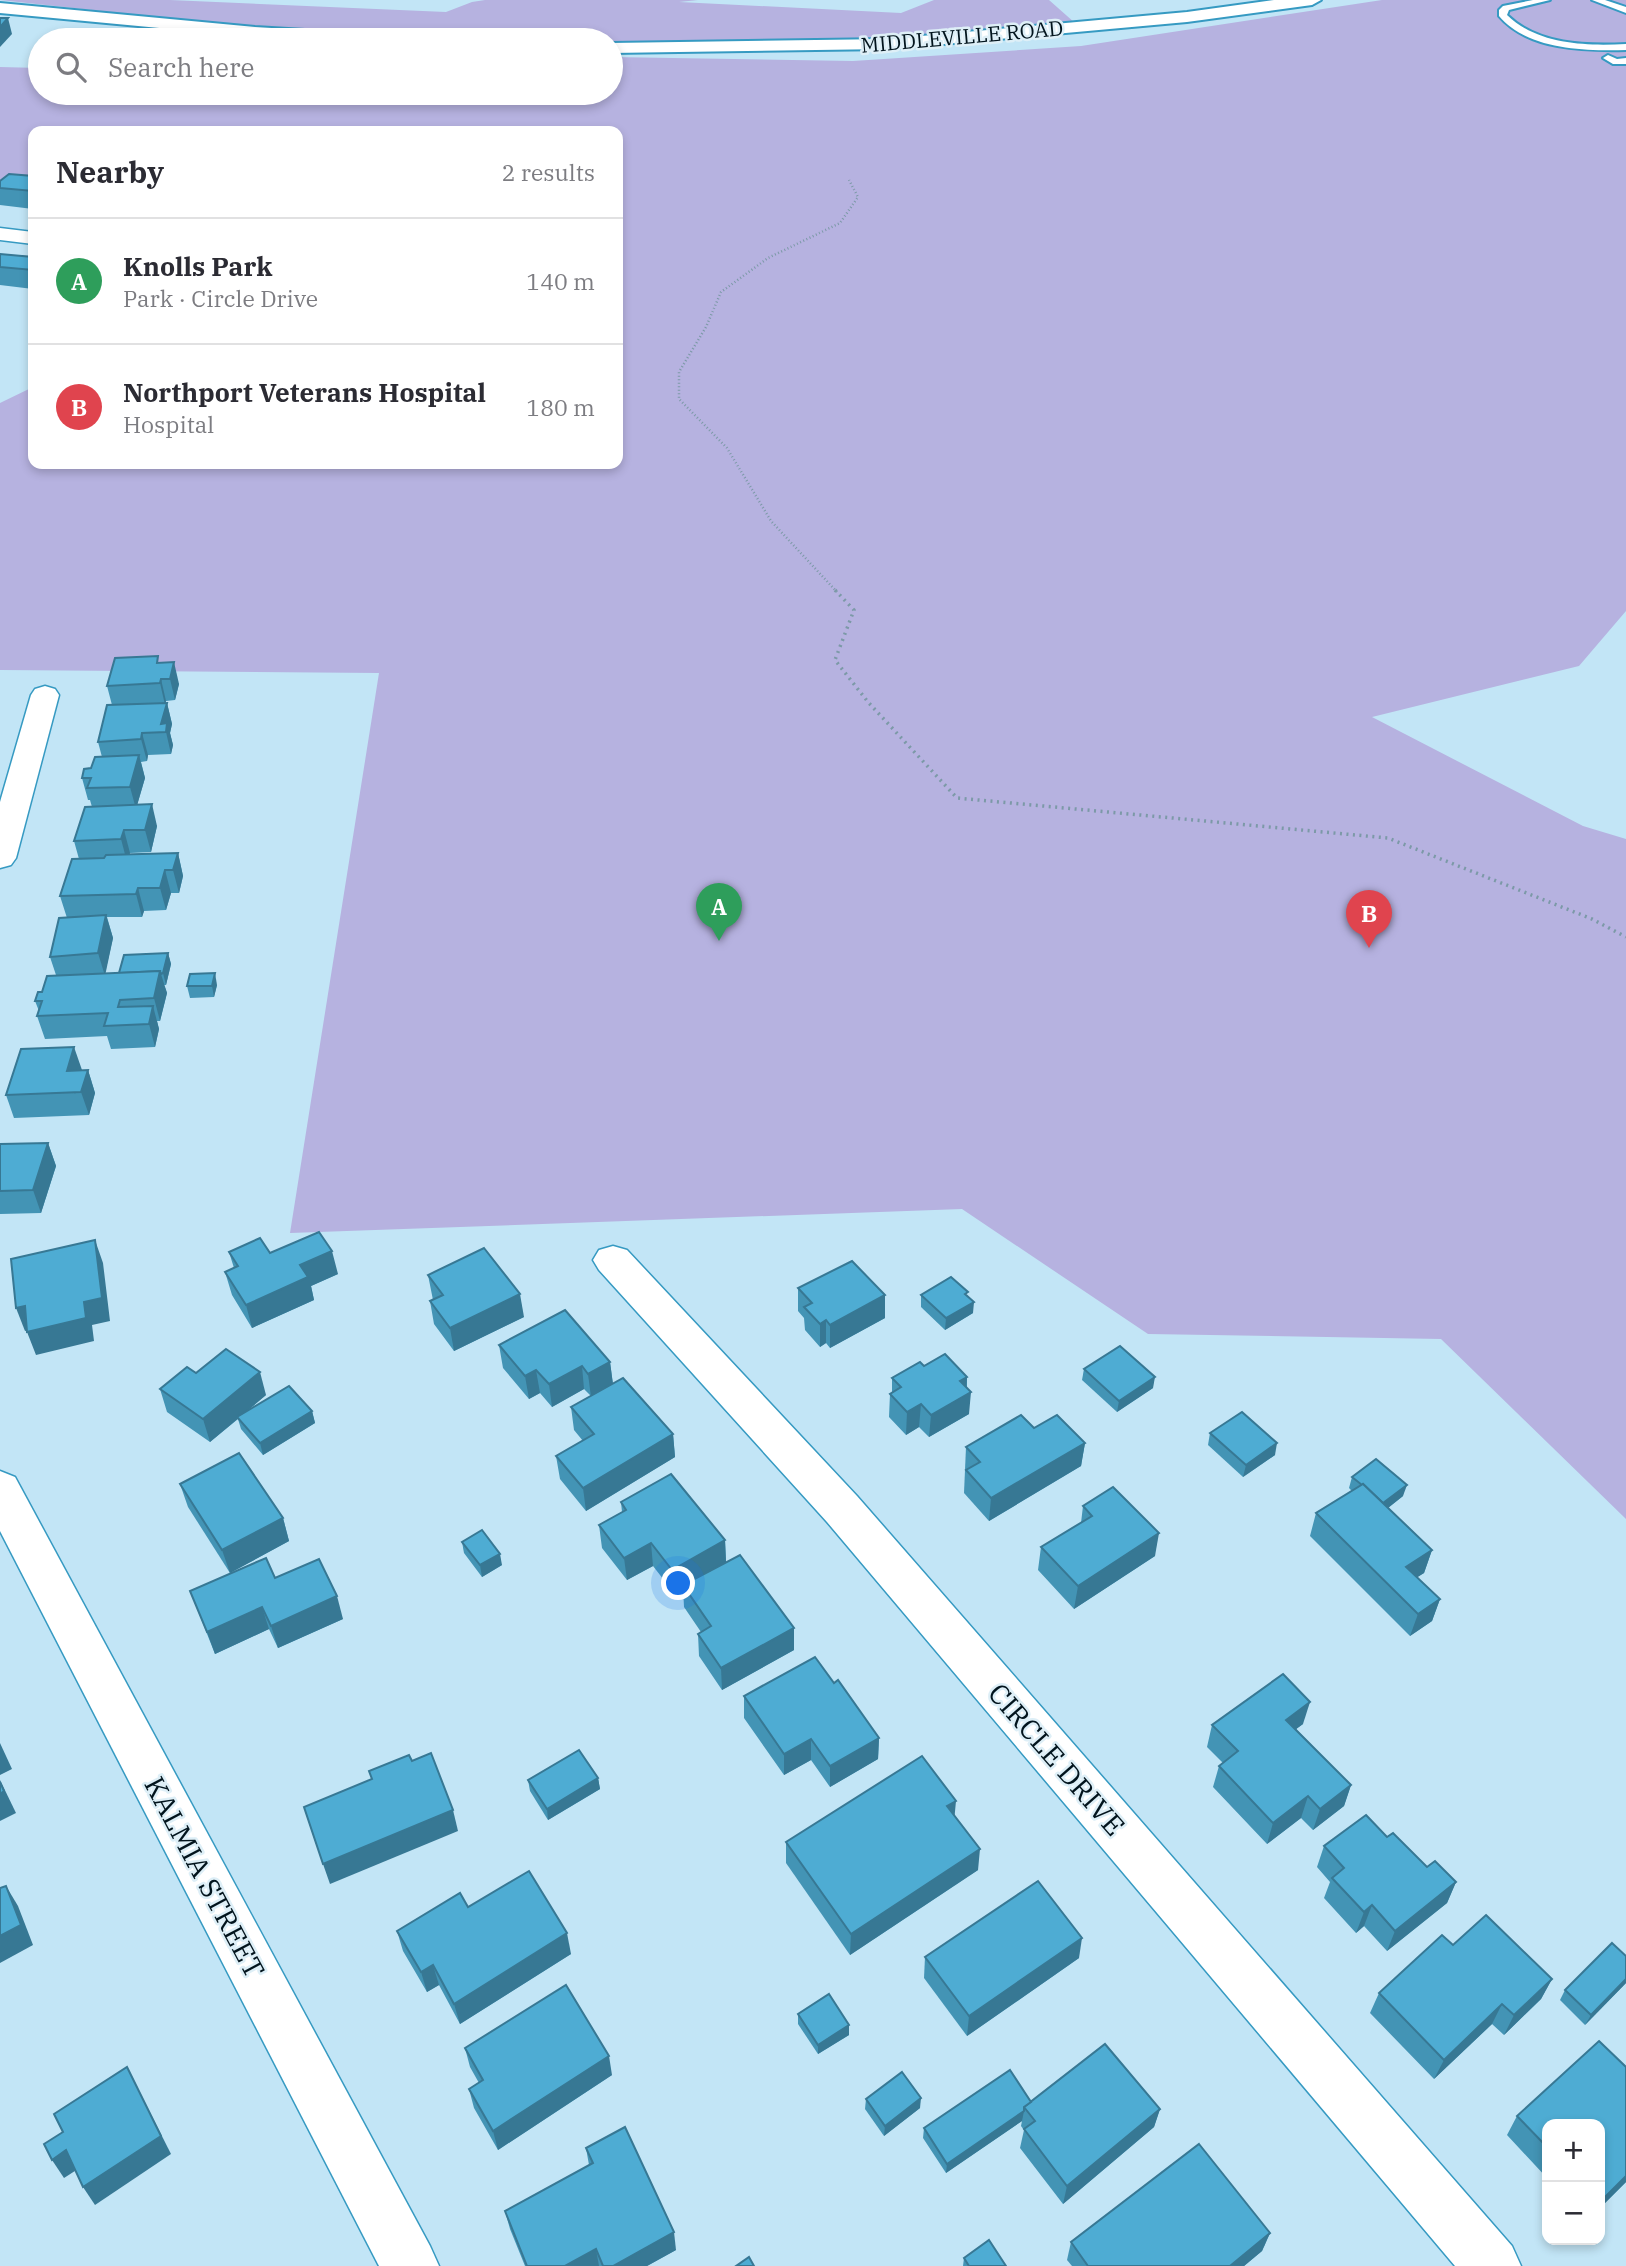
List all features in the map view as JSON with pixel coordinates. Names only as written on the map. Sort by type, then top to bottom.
[{"type":"street","name":"MIDDLEVILLE ROAD","points":[[623,48],[888,44],[1187,17],[1312,0]]},
{"type":"street","points":[[0,9],[211,28]]},
{"type":"street","points":[[0,234],[28,237]]},
{"type":"street","points":[[0,858],[45,695]]},
{"type":"street","name":"CIRCLE DRIVE","points":[[613,1260],[842,1509],[1492,2266]]},
{"type":"street","name":"KALMIA STREET","points":[[0,1489],[410,2266]]},
{"type":"lane","points":[[1546,0],[1506,8],[1503,10],[1503,16],[1523,31],[1577,46],[1626,47]]},
{"type":"lane","points":[[1596,0],[1626,10]]},
{"type":"lane","points":[[1577,46],[1599,57],[1616,62],[1626,61]]},
{"type":"lane","points":[[1602,48],[1612,57],[1608,58]]},
{"type":"path","points":[[849,180],[858,197],[840,223],[768,258],[721,292],[706,327],[679,372],[680,399],[727,448],[771,521],[854,610],[835,660],[869,702],[957,798],[1388,838],[1592,919],[1626,937]]},
{"type":"shaded area","points":[[0,0],[170,0],[446,12],[485,0],[698,0],[679,2],[901,13],[934,0],[1049,0],[1075,23],[880,41],[623,44],[623,28],[256,28]]},
{"type":"shaded area","points":[[1382,0],[1626,0],[1626,611],[1579,666],[1372,717],[1583,826],[1626,839],[1626,1519],[1441,1339],[1148,1334],[962,1209],[290,1233],[379,673],[0,670],[0,403],[28,389],[28,469],[623,469],[623,126],[28,126],[28,193],[0,188],[0,67],[28,68],[28,105],[623,105],[623,57],[853,61],[1081,46]]},
{"type":"building","points":[[0,18],[8,18],[0,27]]},
{"type":"building","points":[[9,174],[28,176],[28,191],[0,188],[0,181]]},
{"type":"building","points":[[0,254],[28,257],[28,270],[0,267]]},
{"type":"building","points":[[158,656],[157,663],[174,662],[170,679],[161,679],[160,683],[107,686],[115,658]]},
{"type":"building","points":[[167,703],[161,724],[167,723],[166,732],[142,733],[141,739],[98,742],[107,705]]},
{"type":"building","points":[[139,755],[130,787],[87,788],[91,778],[82,778],[84,769],[91,768],[95,757]]},
{"type":"building","points":[[152,804],[145,830],[124,830],[121,839],[74,841],[85,807]]},
{"type":"building","points":[[178,853],[173,870],[165,870],[160,888],[138,888],[136,894],[60,896],[72,859]]},
{"type":"building","points":[[106,915],[98,953],[50,957],[59,918]]},
{"type":"building","points":[[168,953],[161,974],[160,971],[119,973],[124,955]]},
{"type":"building","points":[[160,971],[154,998],[120,1000],[118,1007],[153,1006],[149,1024],[104,1026],[108,1013],[37,1016],[42,1001],[35,1001],[38,992],[42,992],[47,976]]},
{"type":"building","points":[[215,973],[212,986],[187,986],[190,974]]},
{"type":"building","points":[[74,1047],[67,1071],[88,1070],[81,1092],[6,1095],[21,1049]]},
{"type":"building","points":[[48,1143],[33,1190],[0,1191],[0,1144]]},
{"type":"building","points":[[319,1232],[332,1251],[300,1265],[308,1277],[246,1305],[225,1272],[238,1266],[229,1252],[260,1238],[270,1253]]},
{"type":"building","points":[[95,1240],[102,1298],[84,1302],[86,1318],[27,1332],[25,1306],[16,1308],[11,1259]]},
{"type":"building","points":[[484,1248],[520,1294],[450,1328],[430,1301],[443,1295],[428,1275]]},
{"type":"building","points":[[852,1261],[885,1295],[830,1325],[826,1320],[820,1324],[804,1307],[812,1303],[798,1288]]},
{"type":"building","points":[[951,1277],[968,1292],[965,1294],[974,1302],[946,1318],[921,1295]]},
{"type":"building","points":[[565,1310],[610,1362],[588,1374],[582,1366],[549,1384],[536,1370],[525,1376],[499,1345]]},
{"type":"building","points":[[1120,1346],[1155,1377],[1119,1401],[1084,1369]]},
{"type":"building","points":[[226,1349],[260,1372],[203,1419],[160,1389],[187,1367],[196,1373]]},
{"type":"building","points":[[945,1354],[967,1377],[960,1381],[971,1392],[931,1415],[921,1404],[907,1412],[890,1394],[901,1387],[892,1378],[920,1362],[924,1366]]},
{"type":"building","points":[[623,1378],[673,1434],[583,1488],[556,1456],[594,1434],[571,1407]]},
{"type":"building","points":[[289,1386],[312,1411],[260,1443],[237,1417]]},
{"type":"building","points":[[1242,1412],[1277,1443],[1246,1465],[1210,1433]]},
{"type":"building","points":[[1021,1415],[1034,1428],[1057,1415],[1085,1443],[991,1498],[966,1470],[980,1462],[966,1447]]},
{"type":"building","points":[[239,1453],[283,1518],[222,1550],[180,1484]]},
{"type":"building","points":[[1376,1459],[1407,1485],[1383,1503],[1352,1477]]},
{"type":"building","points":[[671,1474],[725,1540],[672,1570],[651,1543],[624,1558],[599,1525],[626,1510],[621,1502]]},
{"type":"building","points":[[1363,1484],[1432,1550],[1406,1567],[1440,1599],[1418,1614],[1316,1513]]},
{"type":"building","points":[[1113,1487],[1159,1533],[1078,1586],[1041,1547],[1092,1516],[1083,1506]]},
{"type":"building","points":[[482,1530],[500,1554],[480,1565],[462,1542]]},
{"type":"building","points":[[740,1555],[794,1628],[721,1668],[698,1634],[711,1626],[683,1585]]},
{"type":"building","points":[[266,1558],[275,1578],[319,1559],[337,1596],[271,1626],[262,1607],[207,1632],[190,1591]]},
{"type":"building","points":[[815,1657],[834,1683],[838,1680],[879,1738],[830,1766],[811,1739],[784,1754],[744,1696]]},
{"type":"building","points":[[1283,1674],[1310,1702],[1286,1720],[1351,1785],[1320,1809],[1308,1796],[1273,1823],[1219,1766],[1238,1751],[1212,1725]]},
{"type":"building","points":[[579,1750],[598,1778],[547,1809],[528,1780]]},
{"type":"building","points":[[431,1753],[453,1810],[323,1864],[304,1807],[372,1779],[369,1771],[409,1755],[412,1761]]},
{"type":"building","points":[[922,1756],[956,1801],[947,1806],[980,1849],[851,1934],[786,1842]]},
{"type":"building","points":[[1366,1815],[1387,1837],[1393,1833],[1427,1867],[1435,1861],[1456,1882],[1395,1931],[1372,1905],[1364,1912],[1332,1878],[1344,1868],[1324,1846]]},
{"type":"building","points":[[529,1871],[567,1933],[454,2004],[433,1965],[421,1972],[397,1931],[460,1893],[468,1907]]},
{"type":"building","points":[[1038,1881],[1082,1938],[969,2016],[925,1957]]},
{"type":"building","points":[[6,1886],[21,1925],[0,1936],[0,1888]]},
{"type":"building","points":[[1486,1915],[1552,1979],[1514,2015],[1502,2004],[1444,2060],[1379,1993],[1442,1935],[1453,1945]]},
{"type":"building","points":[[1612,1943],[1626,1956],[1626,1979],[1591,2015],[1565,1990]]},
{"type":"building","points":[[566,1985],[609,2056],[493,2131],[469,2089],[483,2080],[465,2048]]},
{"type":"building","points":[[829,1994],[849,2025],[818,2045],[798,2014]]},
{"type":"building","points":[[1599,2041],[1626,2067],[1626,2176],[1605,2197],[1605,2119],[1542,2119],[1542,2142],[1517,2116]]},
{"type":"building","points":[[1105,2044],[1160,2109],[1067,2186],[1024,2129],[1035,2121],[1024,2107]]},
{"type":"building","points":[[127,2067],[161,2136],[83,2187],[66,2150],[52,2160],[44,2144],[63,2132],[54,2114]]},
{"type":"building","points":[[1010,2070],[1031,2102],[1024,2107],[1024,2111],[947,2164],[924,2128]]},
{"type":"building","points":[[902,2072],[921,2098],[885,2126],[866,2099]]},
{"type":"building","points":[[625,2127],[674,2232],[613,2266],[603,2266],[596,2249],[565,2266],[527,2266],[505,2211],[593,2163],[586,2148]]},
{"type":"building","points":[[1199,2144],[1270,2233],[1230,2266],[1088,2266],[1071,2242]]},
{"type":"building","points":[[989,2240],[1006,2266],[969,2266],[964,2258]]},
{"type":"building","points":[[749,2257],[754,2266],[736,2266]]},
{"type":"place","name":"Knolls Park","points":[[719,941]]},
{"type":"place","name":"Northport Veterans Hospital","points":[[1369,948]]}]
